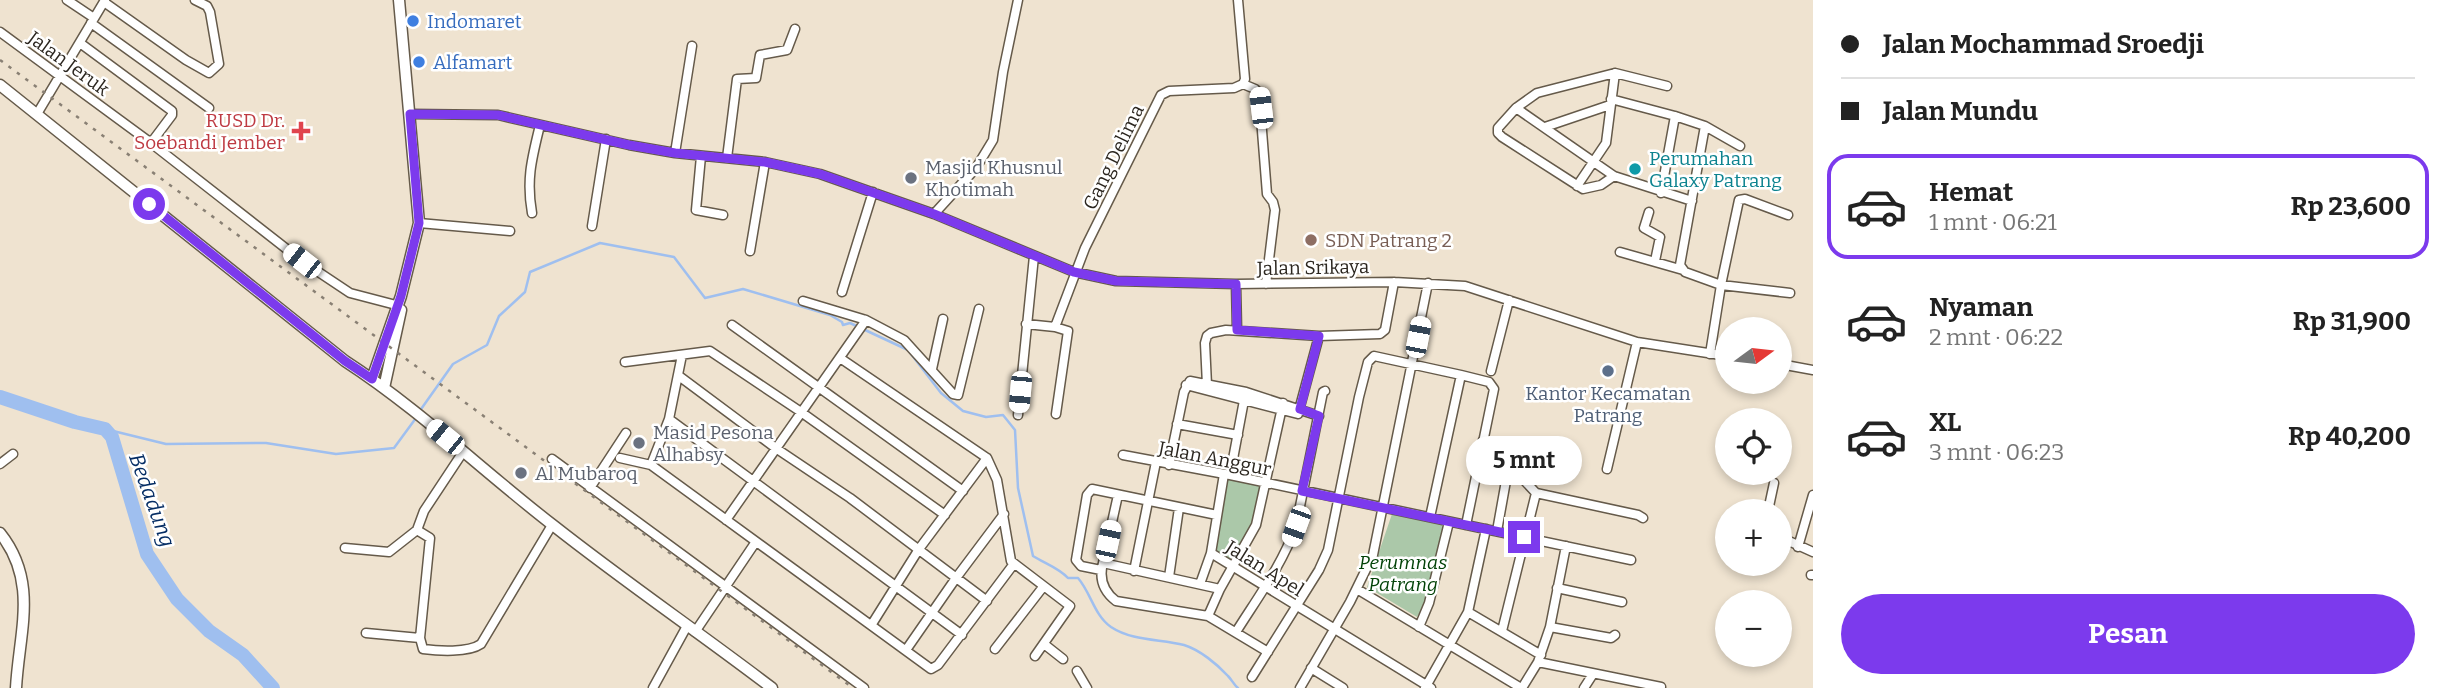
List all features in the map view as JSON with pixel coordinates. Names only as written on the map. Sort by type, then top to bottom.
[{"type":"main road","points":[[378,383],[401,307],[399,301],[419,223],[399,0]]},
{"type":"main road","points":[[0,85],[345,361],[412,410],[552,525],[769,687]]},
{"type":"main road","points":[[0,533],[19,563],[23,586],[23,619],[16,688]]},
{"type":"street","points":[[67,0],[209,108]]},
{"type":"street","points":[[37,114],[104,1],[186,60],[207,73],[215,70],[219,64],[211,12],[207,6],[195,0]]},
{"type":"street","points":[[934,214],[976,168],[993,140],[1003,72],[1018,0]]},
{"type":"street","points":[[1238,0],[1245,79],[1243,84],[1259,93],[1267,194],[1275,210],[1266,284]]},
{"type":"street","points":[[727,158],[737,79],[756,78],[760,55],[787,50],[795,29]]},
{"type":"street","name":"Jalan Jeruk","points":[[0,33],[151,143],[302,261],[350,293],[399,301]]},
{"type":"street","points":[[80,43],[172,111],[172,115],[151,143]]},
{"type":"street","points":[[675,153],[692,46]]},
{"type":"street","points":[[1577,186],[1606,143],[1615,73]]},
{"type":"street","points":[[1614,176],[1601,186],[1583,189],[1498,133],[1499,128],[1517,108],[1537,93],[1615,73],[1667,86]]},
{"type":"street","name":"Gang Delima","points":[[1074,272],[1161,95],[1169,91],[1234,88],[1243,84]]},
{"type":"street","points":[[1545,127],[1611,102],[1675,116],[1705,126],[1740,146]]},
{"type":"street","points":[[1517,108],[1614,176],[1692,201]]},
{"type":"street","name":"Jalan Srikaya","points":[[410,114],[498,115],[675,153],[765,162],[820,174],[934,214],[1074,272],[1116,281],[1236,284],[1394,282],[1465,286],[1637,342],[1715,355]]},
{"type":"street","points":[[1661,193],[1675,116]]},
{"type":"street","points":[[532,213],[528,178],[540,125]]},
{"type":"street","points":[[1683,270],[1680,265],[1705,126]]},
{"type":"street","points":[[593,226],[606,139]]},
{"type":"street","points":[[701,156],[696,210],[723,215]]},
{"type":"street","points":[[750,251],[765,162]]},
{"type":"street","points":[[842,292],[873,192]]},
{"type":"street","points":[[1710,354],[1739,200],[1745,199],[1788,215]]},
{"type":"street","points":[[1650,212],[1644,228],[1660,237],[1655,261]]},
{"type":"street","points":[[419,223],[510,231]]},
{"type":"street","points":[[1619,251],[1683,270],[1721,285],[1790,293]]},
{"type":"street","points":[[1018,415],[1034,256]]},
{"type":"street","points":[[1055,327],[1074,272]]},
{"type":"street","points":[[1207,385],[1207,336],[1219,331],[1237,330],[1319,336],[1383,332],[1394,282]]},
{"type":"street","points":[[1300,688],[1357,589],[1373,555],[1428,283]]},
{"type":"street","points":[[1236,284],[1237,330]]},
{"type":"street","points":[[1491,370],[1509,300]]},
{"type":"street","points":[[803,301],[907,342],[953,394],[960,394],[979,309]]},
{"type":"street","points":[[932,369],[943,319]]},
{"type":"street","points":[[1026,324],[1068,331],[1056,414]]},
{"type":"street","points":[[732,325],[963,491]]},
{"type":"street","points":[[726,520],[863,325]]},
{"type":"street","points":[[1300,409],[1319,336]]},
{"type":"street","points":[[1607,469],[1637,342]]},
{"type":"street","points":[[625,362],[713,352],[945,515]]},
{"type":"street","points":[[650,465],[669,419],[682,355]]},
{"type":"street","points":[[1252,677],[1297,607],[1328,550],[1359,397],[1370,358],[1374,356],[1489,382],[1494,389],[1466,525]]},
{"type":"street","points":[[840,358],[987,457],[997,480],[1007,547],[1013,565],[1070,607],[1035,656]]},
{"type":"street","points":[[1792,366],[1813,370]]},
{"type":"street","points":[[1430,517],[1461,375]]},
{"type":"street","points":[[679,376],[777,449],[850,498],[987,601]]},
{"type":"street","points":[[1169,464],[1186,386],[1192,381],[1319,416]]},
{"type":"street","points":[[1186,386],[1245,396]]},
{"type":"street","points":[[1236,632],[1290,544],[1325,391]]},
{"type":"street","name":"Jalan Apel","points":[[1245,396],[1238,435],[1217,515],[1211,553],[1428,687]]},
{"type":"street","points":[[1208,616],[1256,525],[1283,406]]},
{"type":"street","points":[[669,419],[962,635]]},
{"type":"street","points":[[1177,424],[1238,435]]},
{"type":"street","points":[[590,488],[626,433]]},
{"type":"street","points":[[1483,440],[1497,446],[1536,492],[1638,514],[1643,518]]},
{"type":"street","points":[[345,548],[388,552],[417,530],[424,512],[463,452]]},
{"type":"street","points":[[0,464],[13,454]]},
{"type":"street","name":"Jalan Anggur","points":[[1123,456],[1227,475],[1631,560]]},
{"type":"street","points":[[872,624],[919,549],[987,457]]},
{"type":"street","points":[[620,458],[650,465],[929,668],[935,669],[1013,565]]},
{"type":"street","points":[[552,459],[864,688]]},
{"type":"street","points":[[1134,571],[1156,462]]},
{"type":"street","points":[[1497,531],[1510,464]]},
{"type":"street","points":[[1217,515],[1094,488],[1087,495],[1076,560],[1081,566],[1134,571],[1220,589]]},
{"type":"street","points":[[1502,631],[1536,492]]},
{"type":"street","points":[[1118,495],[1102,567],[1103,584],[1108,593],[1116,601],[1208,616],[1268,652]]},
{"type":"street","points":[[1798,547],[1813,495]]},
{"type":"street","points":[[1169,578],[1179,508]]},
{"type":"street","points":[[906,650],[1004,514]]},
{"type":"street","points":[[1419,627],[1429,603],[1449,522]]},
{"type":"street","points":[[417,530],[430,538],[420,638],[422,647],[426,650],[478,646],[552,525]]},
{"type":"street","points":[[1428,687],[1468,612],[1486,529]]},
{"type":"street","points":[[653,688],[691,629],[726,586],[755,542]]},
{"type":"street","points":[[1792,544],[1813,552]]},
{"type":"street","points":[[1357,589],[1521,688],[1540,658],[1550,627],[1566,546]]},
{"type":"street","points":[[1200,584],[1211,553]]},
{"type":"street","points":[[995,649],[1042,587]]},
{"type":"street","points":[[1557,588],[1622,602]]},
{"type":"street","points":[[1468,612],[1502,631],[1540,658],[1593,674],[1661,687]]},
{"type":"street","points":[[1550,627],[1611,638],[1615,635]]},
{"type":"street","points":[[366,633],[420,638]]},
{"type":"street","points":[[1044,644],[1063,659]]},
{"type":"street","points":[[1311,668],[1343,688]]},
{"type":"street","points":[[1077,671],[1087,688]]},
{"type":"street","points":[[1584,688],[1593,674]]},
{"type":"green space","points":[[1224,475],[1266,484],[1255,525],[1233,567],[1211,552]]},
{"type":"green space","name":"Perumnas Patrang","points":[[1392,514],[1444,524],[1430,596],[1417,617],[1367,587]]},
{"type":"waterway","points":[[419,412],[453,364],[487,345],[499,316],[525,292],[530,272],[600,243],[674,257],[705,298],[743,289],[830,315],[843,325],[850,323],[908,350],[941,393],[963,411],[986,417],[1003,415],[1015,430],[1018,488],[1033,556],[1068,578],[1078,578],[1100,616],[1111,627],[1137,637],[1190,647],[1213,662],[1238,688]]},
{"type":"waterway","name":"Bedadung","points":[[0,397],[105,429],[112,437],[147,554],[177,599],[209,631],[243,655],[273,688]]},
{"type":"waterway","points":[[105,429],[166,444],[266,443],[336,454],[394,448],[416,418]]},
{"type":"railway","points":[[0,60],[853,688]]},
{"type":"place","name":"Indomaret","points":[[413,21]]},
{"type":"place","name":"Alfamart","points":[[419,62]]},
{"type":"place","name":"RUSD Dr. Soebandi Jember","points":[[301,131]]},
{"type":"place","name":"Perumahan Galaxy Patrang","points":[[1635,169]]},
{"type":"place","name":"Masjid Khusnul Khotimah","points":[[911,178]]},
{"type":"place","name":"SDN Patrang 2","points":[[1311,240]]},
{"type":"place","name":"Kantor Kecamatan Patrang","points":[[1608,371]]},
{"type":"place","name":"Masid Pesona Alhabsy","points":[[639,443]]},
{"type":"place","name":"Al Mubaroq","points":[[521,473]]},
{"type":"route","points":[[149,204],[345,361],[372,379],[401,296],[419,223],[410,114],[498,115],[629,145],[675,153],[765,162],[820,174],[934,214],[1074,272],[1116,281],[1236,284],[1237,330],[1319,336],[1300,409],[1319,416],[1302,491],[1524,537]]}]
